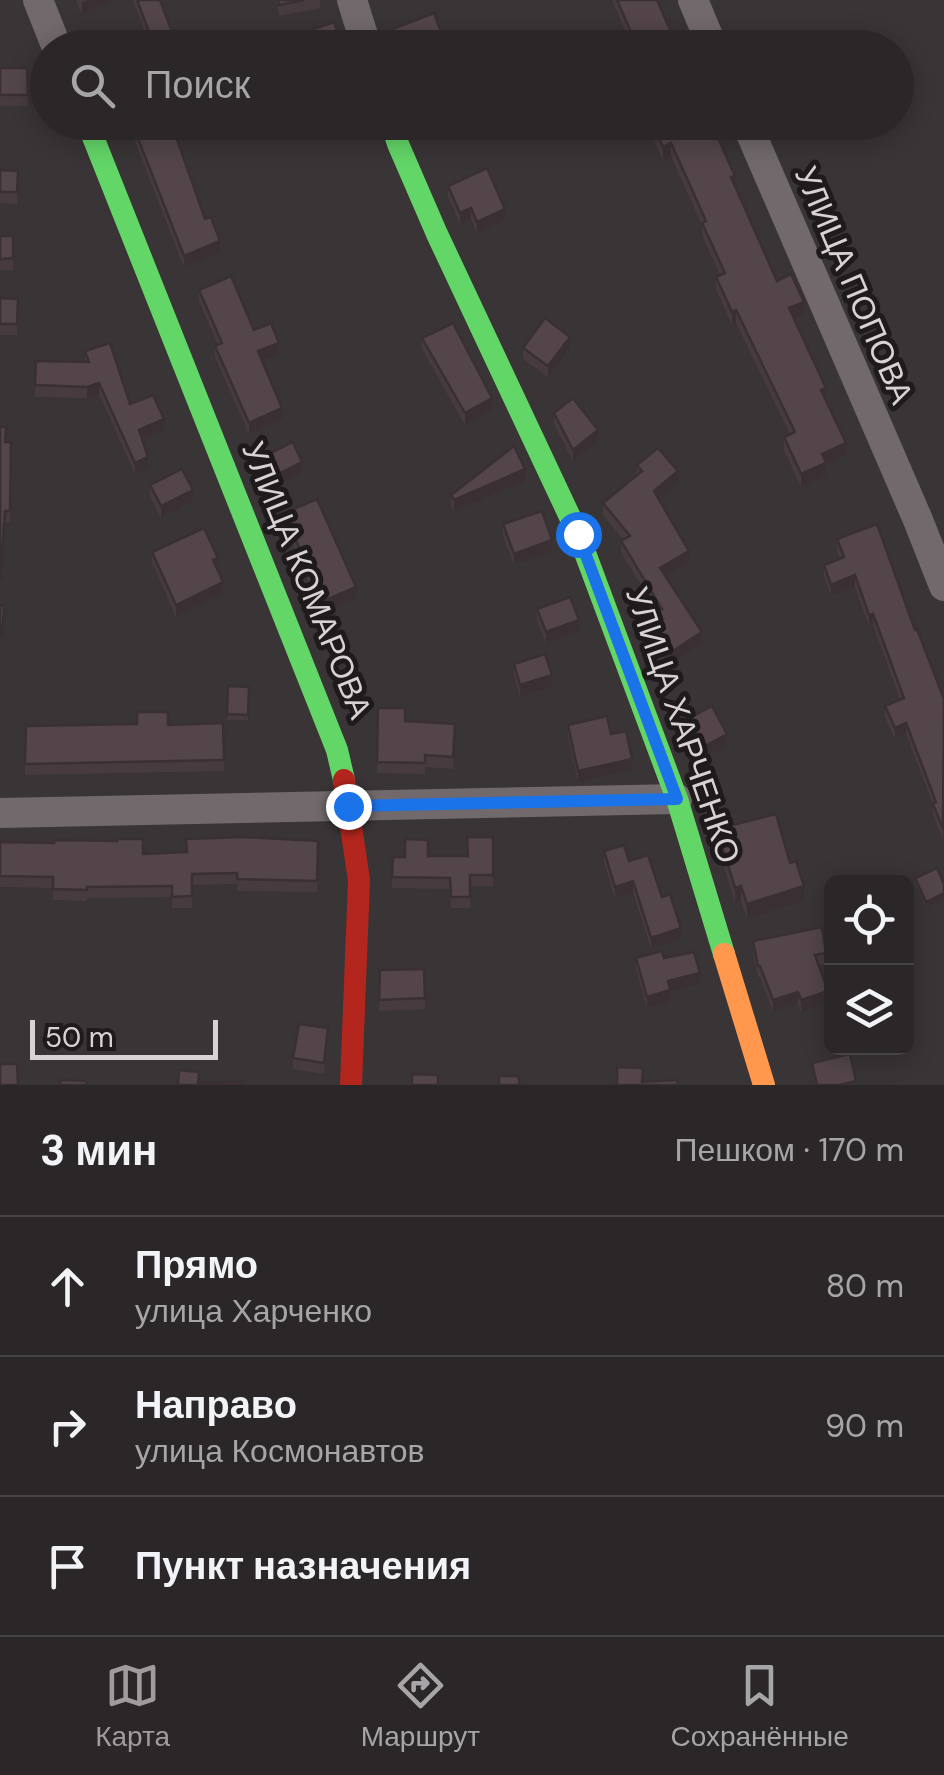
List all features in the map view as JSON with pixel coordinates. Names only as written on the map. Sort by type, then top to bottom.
[{"type":"street","points":[[38,0],[50,30]]},
{"type":"street","points":[[352,0],[361,30]]},
{"type":"street","points":[[692,0],[705,30]]},
{"type":"street","name":"УЛИЦА КОМАРОВА","points":[[94,140],[337,750],[358,880],[351,1085]]},
{"type":"street","name":"УЛИЦА ХАРЧЕНКО","points":[[397,140],[578,534],[677,799],[764,1085]]},
{"type":"street","name":"УЛИЦА ПОПОВА","points":[[754,140],[944,586]]},
{"type":"street","points":[[0,813],[677,799]]},
{"type":"building","points":[[137,0],[160,0],[171,30],[148,30]]},
{"type":"building","points":[[278,0],[304,0],[279,5]]},
{"type":"building","points":[[617,0],[657,0],[670,30],[630,30]]},
{"type":"building","points":[[434,13],[440,30],[390,30]]},
{"type":"building","points":[[334,22],[337,30],[311,30]]},
{"type":"building","points":[[0,68],[27,68],[28,95],[0,95]]},
{"type":"building","points":[[139,140],[177,140],[205,219],[211,217],[220,241],[184,256]]},
{"type":"building","points":[[660,140],[719,140],[777,281],[791,274],[804,302],[789,308],[846,443],[822,454],[826,463],[801,474],[784,437],[795,432],[716,277],[725,273],[702,223],[706,221],[671,143],[663,147]]},
{"type":"building","points":[[487,168],[505,209],[477,222],[471,208],[460,213],[448,186]]},
{"type":"building","points":[[0,170],[18,171],[17,192],[0,192]]},
{"type":"building","points":[[0,236],[13,236],[13,258],[0,259]]},
{"type":"building","points":[[231,276],[254,330],[271,323],[279,343],[258,351],[282,408],[249,423],[215,346],[222,343],[199,290]]},
{"type":"building","points":[[0,298],[18,299],[17,324],[0,324]]},
{"type":"building","points":[[545,318],[570,337],[548,366],[523,348]]},
{"type":"building","points":[[453,323],[492,398],[465,413],[422,338]]},
{"type":"building","points":[[110,343],[130,404],[153,395],[164,419],[139,430],[148,457],[135,463],[99,383],[87,387],[35,385],[36,361],[89,362],[85,351]]},
{"type":"building","points":[[573,398],[598,430],[573,450],[554,413]]},
{"type":"building","points":[[0,427],[6,427],[5,442],[11,442],[10,511],[5,511],[0,582]]},
{"type":"building","points":[[293,442],[302,462],[270,478],[261,458]]},
{"type":"building","points":[[514,446],[525,469],[454,500],[451,495]]},
{"type":"building","points":[[658,448],[678,471],[654,491],[689,551],[660,568],[702,632],[665,656],[642,621],[662,609],[621,541],[630,536],[603,503],[642,471],[637,465]]},
{"type":"building","points":[[182,469],[193,490],[161,506],[150,485]]},
{"type":"building","points":[[317,499],[356,587],[321,602],[285,513]]},
{"type":"building","points":[[542,511],[552,540],[514,554],[503,524]]},
{"type":"building","points":[[877,524],[944,699],[943,829],[906,723],[895,728],[885,706],[904,698],[873,614],[869,615],[855,575],[831,585],[824,565],[844,557],[837,539]]},
{"type":"building","points":[[204,528],[218,558],[213,560],[223,582],[176,605],[152,552]]},
{"type":"building","points":[[570,597],[579,620],[546,632],[537,609]]},
{"type":"building","points":[[0,605],[4,606],[2,636],[0,636]]},
{"type":"building","points":[[545,654],[552,675],[520,685],[514,664]]},
{"type":"building","points":[[228,686],[249,687],[248,715],[227,714]]},
{"type":"building","points":[[712,706],[727,734],[694,752],[680,723]]},
{"type":"building","points":[[378,708],[405,708],[405,721],[455,724],[453,757],[425,755],[425,763],[377,762]]},
{"type":"building","points":[[137,712],[168,712],[168,725],[223,723],[224,760],[25,764],[26,726],[137,724]]},
{"type":"building","points":[[607,716],[611,734],[626,731],[632,759],[578,771],[568,725]]},
{"type":"building","points":[[776,814],[790,863],[796,861],[804,886],[747,904],[741,886],[735,888],[717,829]]},
{"type":"building","points":[[467,837],[493,837],[493,875],[470,875],[470,897],[451,897],[450,878],[392,877],[393,857],[405,857],[405,839],[428,840],[428,856],[468,856]]},
{"type":"building","points":[[143,839],[143,854],[187,852],[186,839],[318,841],[317,881],[237,879],[237,873],[192,874],[192,896],[172,897],[172,886],[53,889],[53,877],[0,876],[0,842]]},
{"type":"building","points":[[624,845],[629,861],[648,855],[662,897],[670,894],[681,928],[651,938],[633,881],[615,887],[604,851]]},
{"type":"building","points":[[937,868],[944,893],[926,902],[915,878]]},
{"type":"building","points":[[822,927],[824,953],[815,955],[824,992],[801,1000],[798,992],[773,1000],[758,966],[753,941]]},
{"type":"building","points":[[662,951],[664,958],[694,952],[700,973],[668,981],[670,990],[647,997],[636,958]]},
{"type":"building","points":[[424,969],[425,998],[379,1000],[380,970]]},
{"type":"building","points":[[299,1024],[328,1028],[324,1063],[293,1058]]},
{"type":"building","points":[[850,1055],[856,1081],[817,1085],[812,1063]]},
{"type":"building","points":[[0,1064],[17,1064],[18,1085],[0,1085]]},
{"type":"building","points":[[617,1067],[643,1068],[642,1082],[677,1080],[678,1085],[617,1085]]},
{"type":"building","points":[[179,1070],[199,1072],[198,1083],[241,1085],[178,1085]]},
{"type":"building","points":[[412,1074],[438,1075],[438,1085],[412,1085]]},
{"type":"building","points":[[499,1076],[519,1076],[519,1085],[499,1085]]},
{"type":"building","points":[[60,1080],[87,1081],[86,1085],[60,1085]]},
{"type":"traffic: fast","points":[[94,140],[337,750],[344,780]]},
{"type":"traffic: fast","points":[[397,140],[578,534],[677,799],[724,954]]},
{"type":"traffic: slow","points":[[724,954],[764,1085]]},
{"type":"traffic: jam","points":[[344,780],[359,880],[351,1085]]},
{"type":"route","points":[[348,806],[677,799],[578,534]]}]
